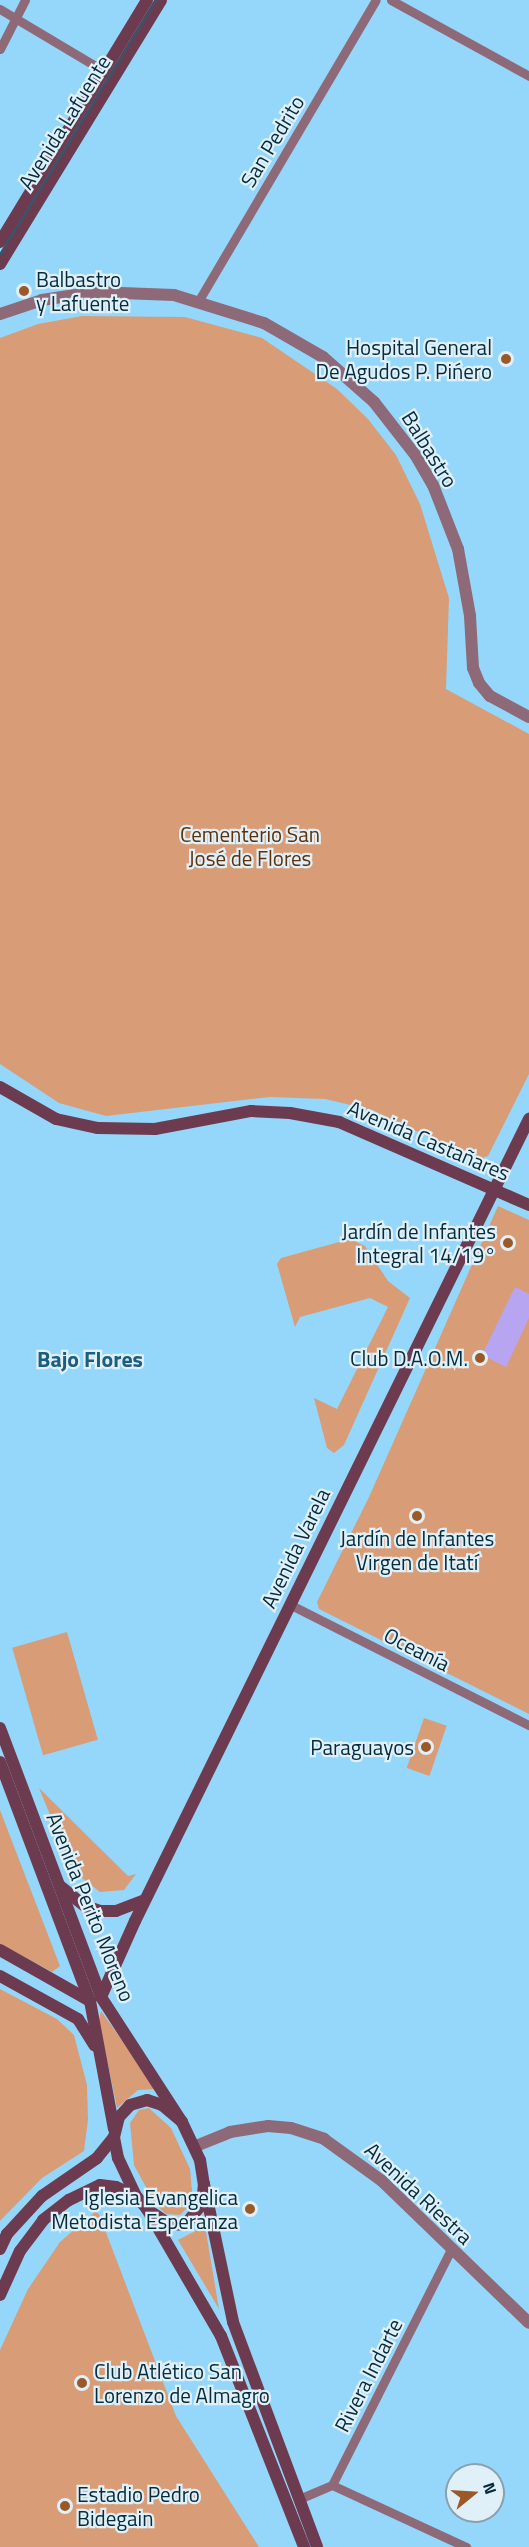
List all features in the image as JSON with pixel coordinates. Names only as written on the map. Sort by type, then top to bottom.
[{"type":"main road","name":"Avenida Lafuente","points":[[2,257],[109,74],[147,0]]},
{"type":"main road","name":"Avenida Lafuente","points":[[0,242],[109,74],[162,0]]},
{"type":"main road","name":"Avenida Castañares","points":[[0,1087],[56,1119],[98,1128],[155,1129],[232,1112],[312,1116],[365,1130],[529,1205]]},
{"type":"main road","name":"Avenida Varela","points":[[96,1999],[529,1119]]},
{"type":"main road","name":"Avenida Perito Moreno","points":[[0,1728],[59,1885],[96,1999],[100,2060],[114,2133]]},
{"type":"main road","name":"Avenida Perito Moreno","points":[[0,1762],[78,1969],[96,1999],[182,2122]]},
{"type":"main road","points":[[59,1885],[85,1906],[100,1911],[131,1908],[145,1900]]},
{"type":"main road","points":[[0,1950],[96,1999]]},
{"type":"main road","points":[[63,1983],[74,1980],[78,1969]]},
{"type":"main road","points":[[0,1976],[78,2019],[100,2060]]},
{"type":"main road","points":[[0,2249],[7,2234],[42,2196],[97,2158],[114,2133],[125,2109],[142,2100],[162,2105],[182,2122],[196,2146],[233,2322],[317,2547]]},
{"type":"main road","points":[[114,2133],[118,2158],[136,2196],[147,2209],[221,2336],[304,2547]]},
{"type":"main road","points":[[147,2209],[169,2224],[184,2225],[200,2211],[204,2184]]},
{"type":"main road","points":[[0,2295],[20,2251],[43,2220],[69,2200],[100,2185],[116,2187],[136,2196]]},
{"type":"street","points":[[0,49],[26,0]]},
{"type":"street","name":"San Pedrito","points":[[200,300],[376,0]]},
{"type":"street","points":[[391,0],[529,76]]},
{"type":"street","points":[[0,9],[109,74]]},
{"type":"street","name":"Balbastro","points":[[0,314],[42,300],[94,292],[147,292],[200,300],[264,322],[323,357],[350,378],[397,428],[433,485],[458,549],[470,616],[473,668],[479,683],[490,696],[529,717]]},
{"type":"street","name":"Oceanía","points":[[289,1604],[529,1725]]},
{"type":"street","name":"Avenida Riestra","points":[[196,2146],[230,2132],[268,2126],[291,2128],[324,2139],[382,2181],[529,2323]]},
{"type":"street","name":"Rivera Indarte","points":[[332,2485],[452,2249]]},
{"type":"street","points":[[299,2499],[332,2485],[466,2547]]},
{"type":"green space","name":"Cementerio San José de Flores","points":[[82,316],[185,317],[262,338],[337,389],[368,419],[396,455],[420,504],[449,598],[446,689],[529,734],[529,1074],[488,1156],[477,1160],[372,1110],[325,1099],[270,1097],[106,1116],[59,1103],[0,1064],[0,338],[38,324]]},
{"type":"green space","points":[[498,1206],[529,1220],[529,1714],[319,1609],[317,1602],[369,1497]]},
{"type":"green space","points":[[350,1239],[365,1246],[388,1281],[410,1298],[344,1445],[334,1453],[327,1448],[314,1398],[337,1409],[388,1307],[370,1298],[300,1317],[295,1327],[277,1264],[281,1258]]},
{"type":"green space","points":[[67,1632],[98,1740],[43,1755],[12,1648]]},
{"type":"green space","name":"Paraguayos","points":[[424,1718],[447,1726],[429,1776],[407,1768]]},
{"type":"green space","points":[[39,1788],[128,1876],[136,1874],[124,1890],[100,1892],[73,1871]]},
{"type":"green space","points":[[0,1810],[60,1966],[52,1972],[0,1944]]},
{"type":"green space","points":[[0,1989],[57,2019],[74,2035],[87,2085],[88,2120],[84,2151],[42,2178],[0,2221]]},
{"type":"green space","points":[[101,2011],[157,2089],[138,2090],[117,2108],[99,2021]]},
{"type":"green space","points":[[149,2108],[171,2128],[190,2169],[193,2202],[180,2215],[166,2214],[155,2204],[134,2165],[130,2123],[139,2110]]},
{"type":"green space","name":"Club Atlético San Lorenzo de Almagro","points":[[95,2212],[99,2214],[176,2416],[259,2547],[0,2547],[0,2350],[28,2289],[60,2242]]},
{"type":"green space","points":[[205,2226],[219,2309],[178,2240]]},
{"type":"shaded area","points":[[515,1287],[529,1294],[529,1318],[506,1367],[482,1355]]},
{"type":"tram line","points":[[0,255],[157,0]]},
{"type":"place","name":"Balbastro y Lafuente","points":[[24,291]]},
{"type":"place","name":"Hospital General De Agudos P. Pińero","points":[[506,359]]},
{"type":"place","name":"Jardín de Infantes Integral 14/19°","points":[[508,1243]]},
{"type":"place","name":"Club D.A.O.M.","points":[[480,1358]]},
{"type":"place","name":"Jardín de Infantes Virgen de Itatí","points":[[417,1516]]},
{"type":"place","name":"Paraguayos","points":[[426,1747]]},
{"type":"place","name":"Iglesia Evangelica Metodista Esperanza","points":[[250,2209]]},
{"type":"place","name":"Club Atlético San Lorenzo de Almagro","points":[[82,2383]]},
{"type":"place","name":"Estadio Pedro Bidegain","points":[[65,2506]]},
{"type":"district","name":"Bajo Flores","points":[[90,1360]]}]
